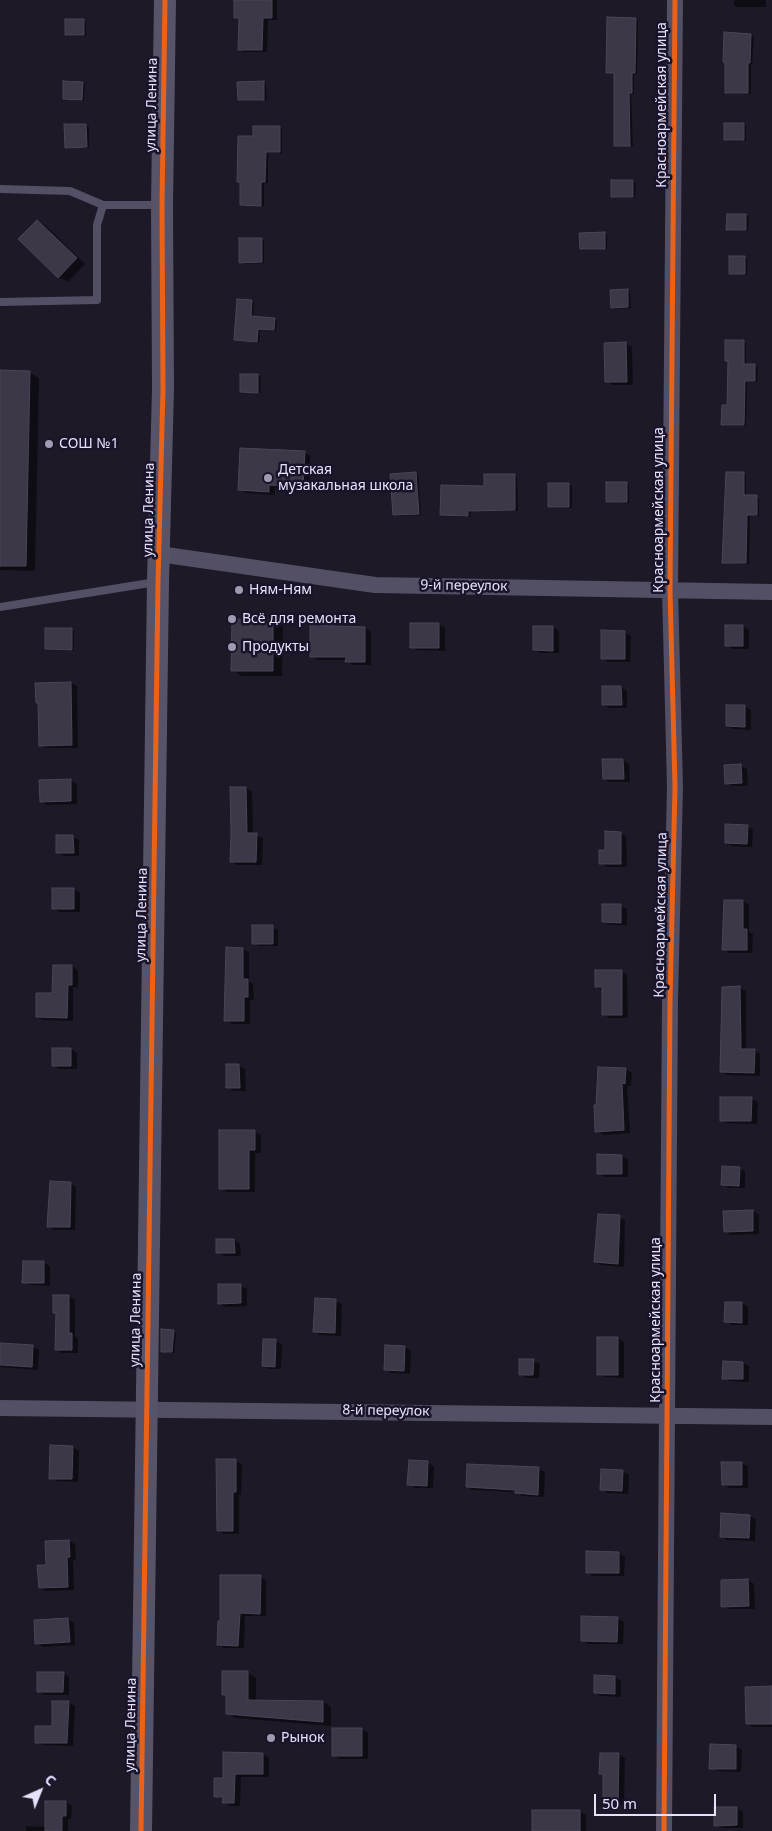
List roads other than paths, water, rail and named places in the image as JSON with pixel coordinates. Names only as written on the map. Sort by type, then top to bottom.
[{"type":"street","name":"улица Ленина","points":[[141,1831],[158,581],[163,388],[162,205],[165,0]]},
{"type":"street","name":"Красноармейская улица","points":[[664,1831],[670,1020],[674,787],[670,590],[675,0]]},
{"type":"street","name":"9-й переулок","points":[[159,554],[374,585],[772,592]]},
{"type":"street","name":"8-й переулок","points":[[0,1408],[667,1414],[772,1417]]},
{"type":"lane","points":[[0,189],[70,191],[103,205],[162,205]]},
{"type":"lane","points":[[0,302],[96,300],[97,225],[103,205]]},
{"type":"lane","points":[[0,607],[158,581]]},
{"type":"place","name":"СОШ №1","points":[[49,444]]},
{"type":"place","name":"Детская музакальная школа","points":[[268,478]]},
{"type":"place","name":"Ням-Ням","points":[[239,590]]},
{"type":"place","name":"Всё для ремонта","points":[[232,619]]},
{"type":"place","name":"Продукты","points":[[232,647]]},
{"type":"place","name":"Рынок","points":[[271,1738]]}]
